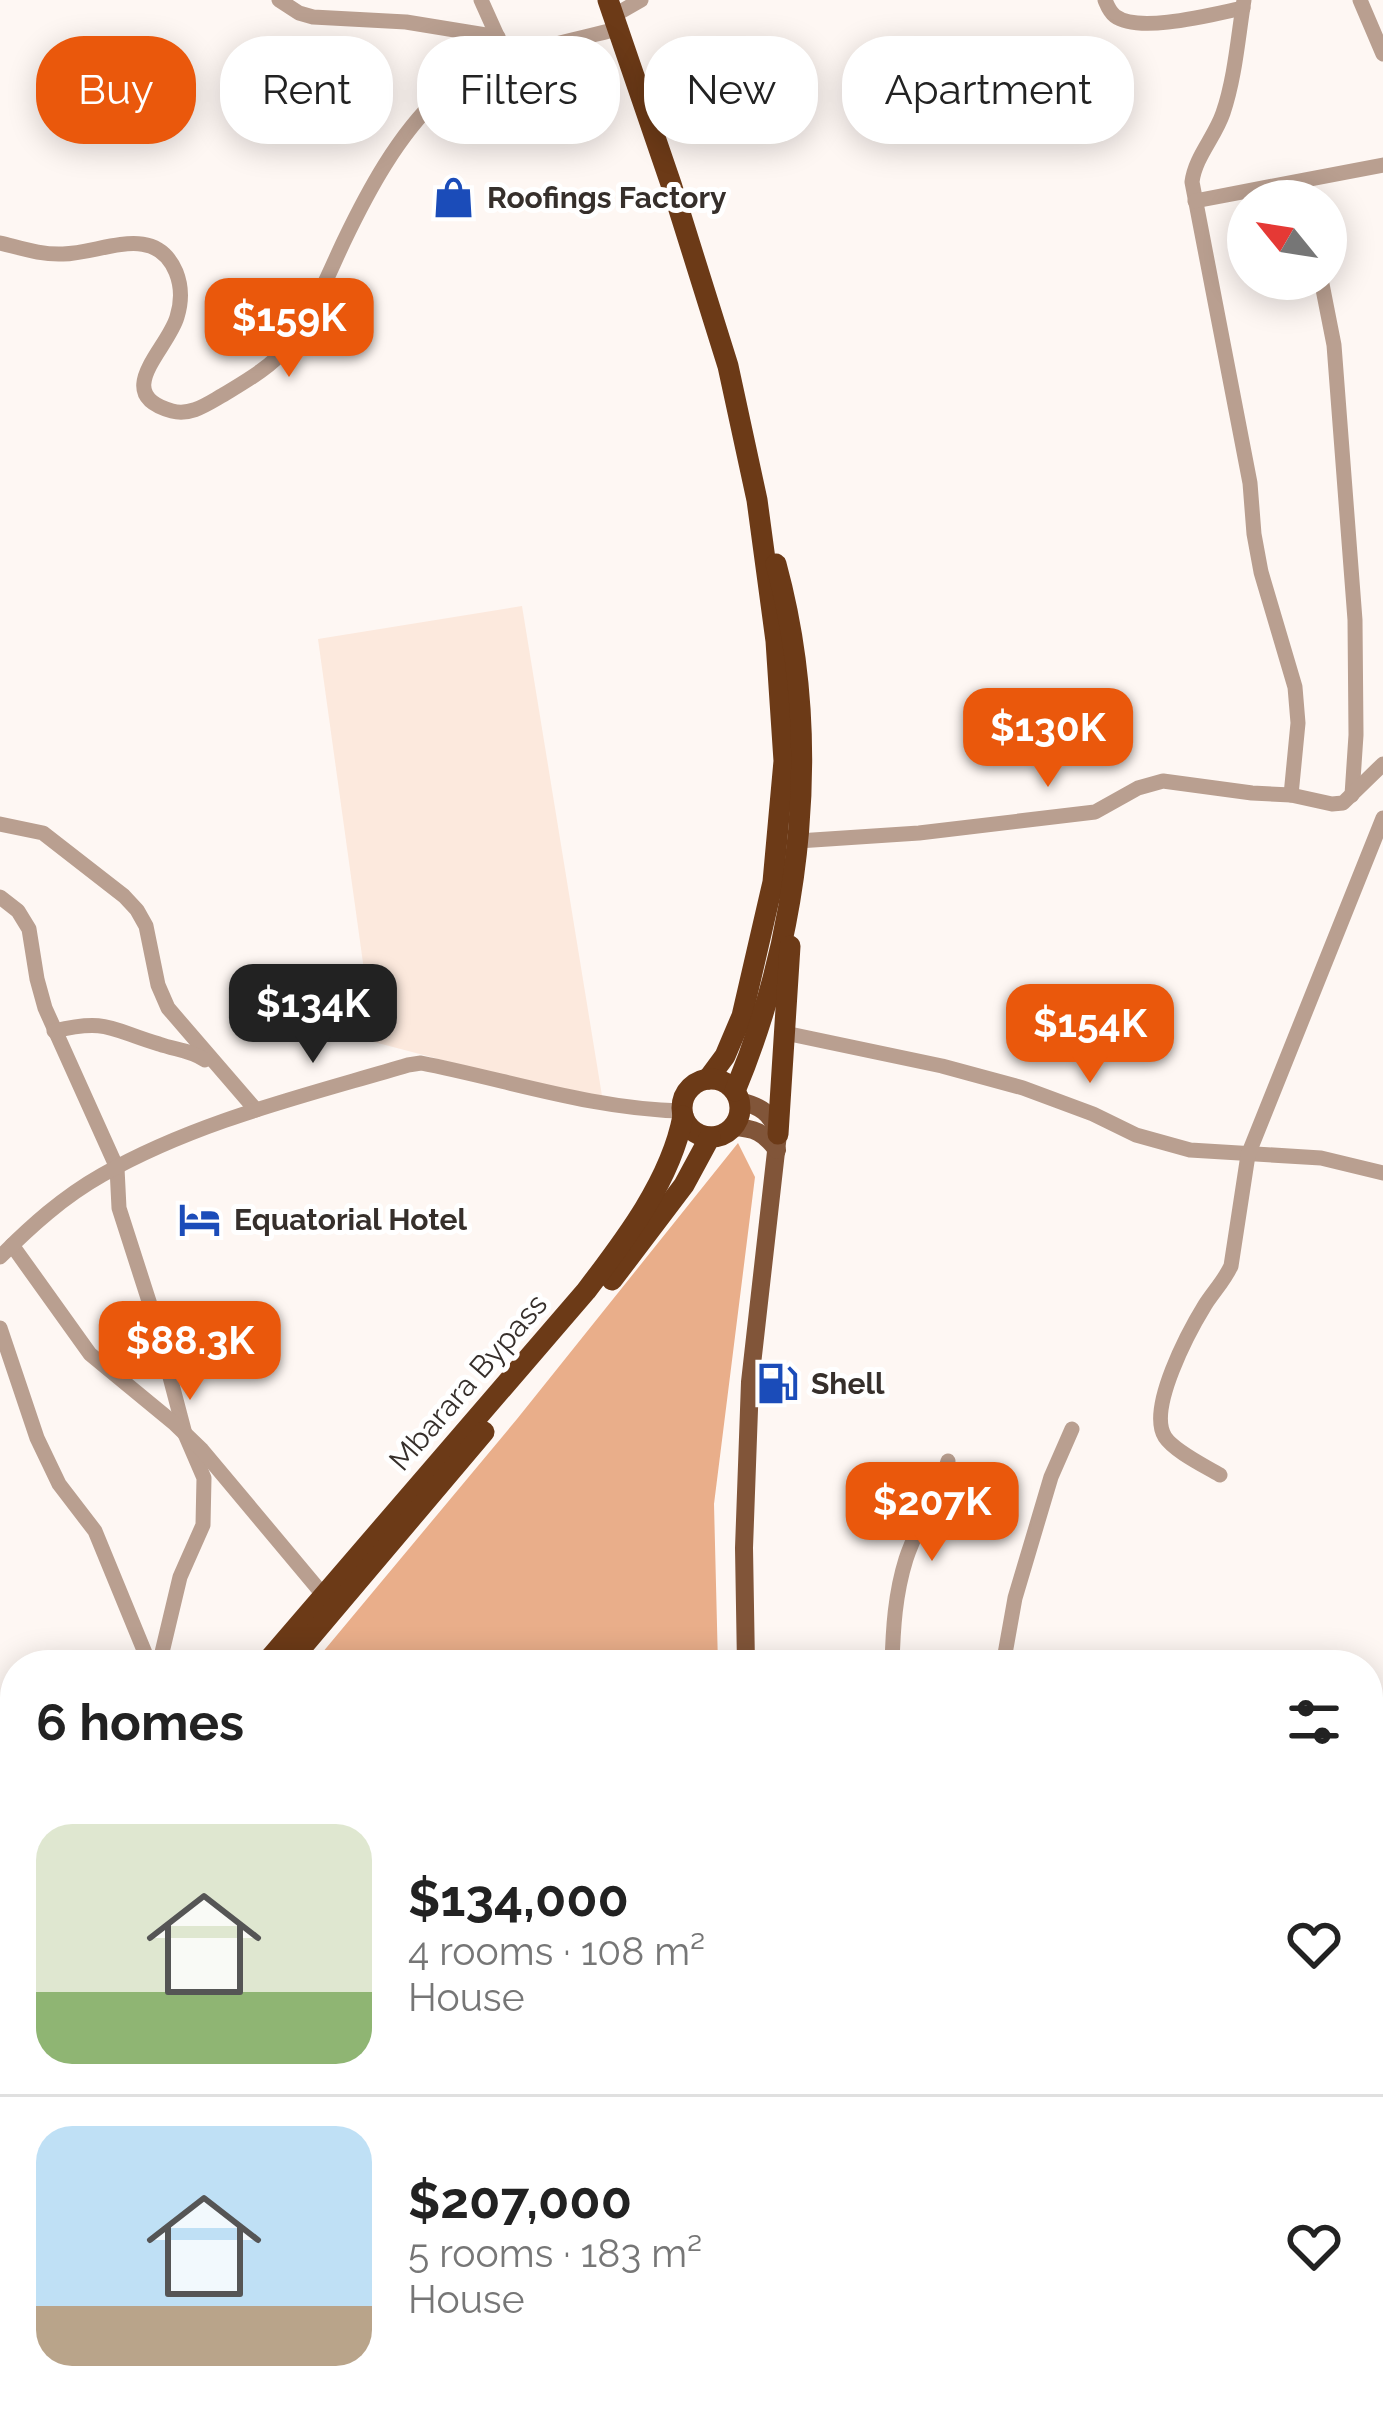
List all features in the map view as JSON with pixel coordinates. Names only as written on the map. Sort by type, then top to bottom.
[{"type":"highway","points":[[612,15],[728,367],[757,500],[787,602],[795,655],[801,710],[797,842],[779,993],[785,1033],[777,1142]]},
{"type":"highway","points":[[709,1079],[733,1039],[747,998],[773,882],[782,798],[776,641],[757,500]]},
{"type":"highway","points":[[737,1096],[723,1082],[709,1079],[687,1091],[682,1113],[693,1131],[710,1138],[733,1127],[740,1115],[737,1096],[753,1048],[779,993]]},
{"type":"highway","name":"Mbarara Bypass","points":[[277,1650],[617,1251],[663,1173],[679,1137],[682,1113]]},
{"type":"highway","name":"Mbarara Bypass","points":[[300,1650],[633,1254],[684,1185],[710,1138]]},
{"type":"main road","points":[[737,1096],[770,1114],[777,1142],[748,1402],[746,1650]]},
{"type":"main road","points":[[733,1127],[754,1129],[777,1142]]},
{"type":"street","points":[[279,0],[313,17],[406,22],[492,36]]},
{"type":"street","points":[[481,0],[498,36]]},
{"type":"street","points":[[561,36],[640,0]]},
{"type":"street","points":[[1105,0],[1113,15],[1147,23],[1243,4],[1227,100],[1192,182],[1250,483],[1261,572],[1295,687],[1298,724],[1291,795]]},
{"type":"street","points":[[1360,0],[1383,54]]},
{"type":"street","points":[[0,243],[57,254],[132,242],[152,244],[161,251],[174,267],[182,295],[171,332],[145,373],[145,392],[170,410],[200,408],[260,372],[286,348],[316,304],[345,239],[417,123]]},
{"type":"street","points":[[1312,180],[1383,165]]},
{"type":"street","points":[[1195,201],[1227,195]]},
{"type":"street","points":[[1325,300],[1334,346],[1355,620],[1352,795]]},
{"type":"street","points":[[797,842],[1095,812],[1138,788],[1163,781],[1343,803],[1383,764]]},
{"type":"street","points":[[1220,1475],[1166,1439],[1162,1402],[1178,1357],[1231,1265],[1248,1155],[1383,818]]},
{"type":"street","points":[[0,824],[43,833],[137,910],[169,1008],[256,1110]]},
{"type":"street","points":[[0,897],[18,910],[29,929],[37,979],[54,1031],[117,1168],[119,1208],[185,1434],[204,1478],[203,1525],[180,1577],[159,1650]]},
{"type":"street","points":[[54,1031],[104,1024],[192,1051],[224,1072]]},
{"type":"street","points":[[785,1033],[1023,1088],[1136,1135],[1190,1150],[1321,1158],[1383,1173]]},
{"type":"street","points":[[325,1597],[185,1434],[90,1354],[6,1251],[73,1193],[199,1128],[421,1063],[589,1101],[682,1113]]},
{"type":"street","points":[[0,1328],[37,1438],[59,1484],[95,1531],[148,1650]]},
{"type":"street","points":[[1006,1650],[1015,1598],[1051,1477],[1072,1429]]},
{"type":"street","points":[[893,1650],[895,1604],[906,1558],[948,1461]]},
{"type":"shaded area","points":[[522,606],[603,1102],[374,1042],[318,639]]},
{"type":"shaded area","points":[[738,1143],[755,1177],[714,1504],[718,1650],[324,1650]]},
{"type":"place","name":"Roofings Factory","points":[[453,197]]},
{"type":"place","name":"Equatorial Hotel","points":[[200,1219]]},
{"type":"place","name":"Shell","points":[[777,1383]]}]
